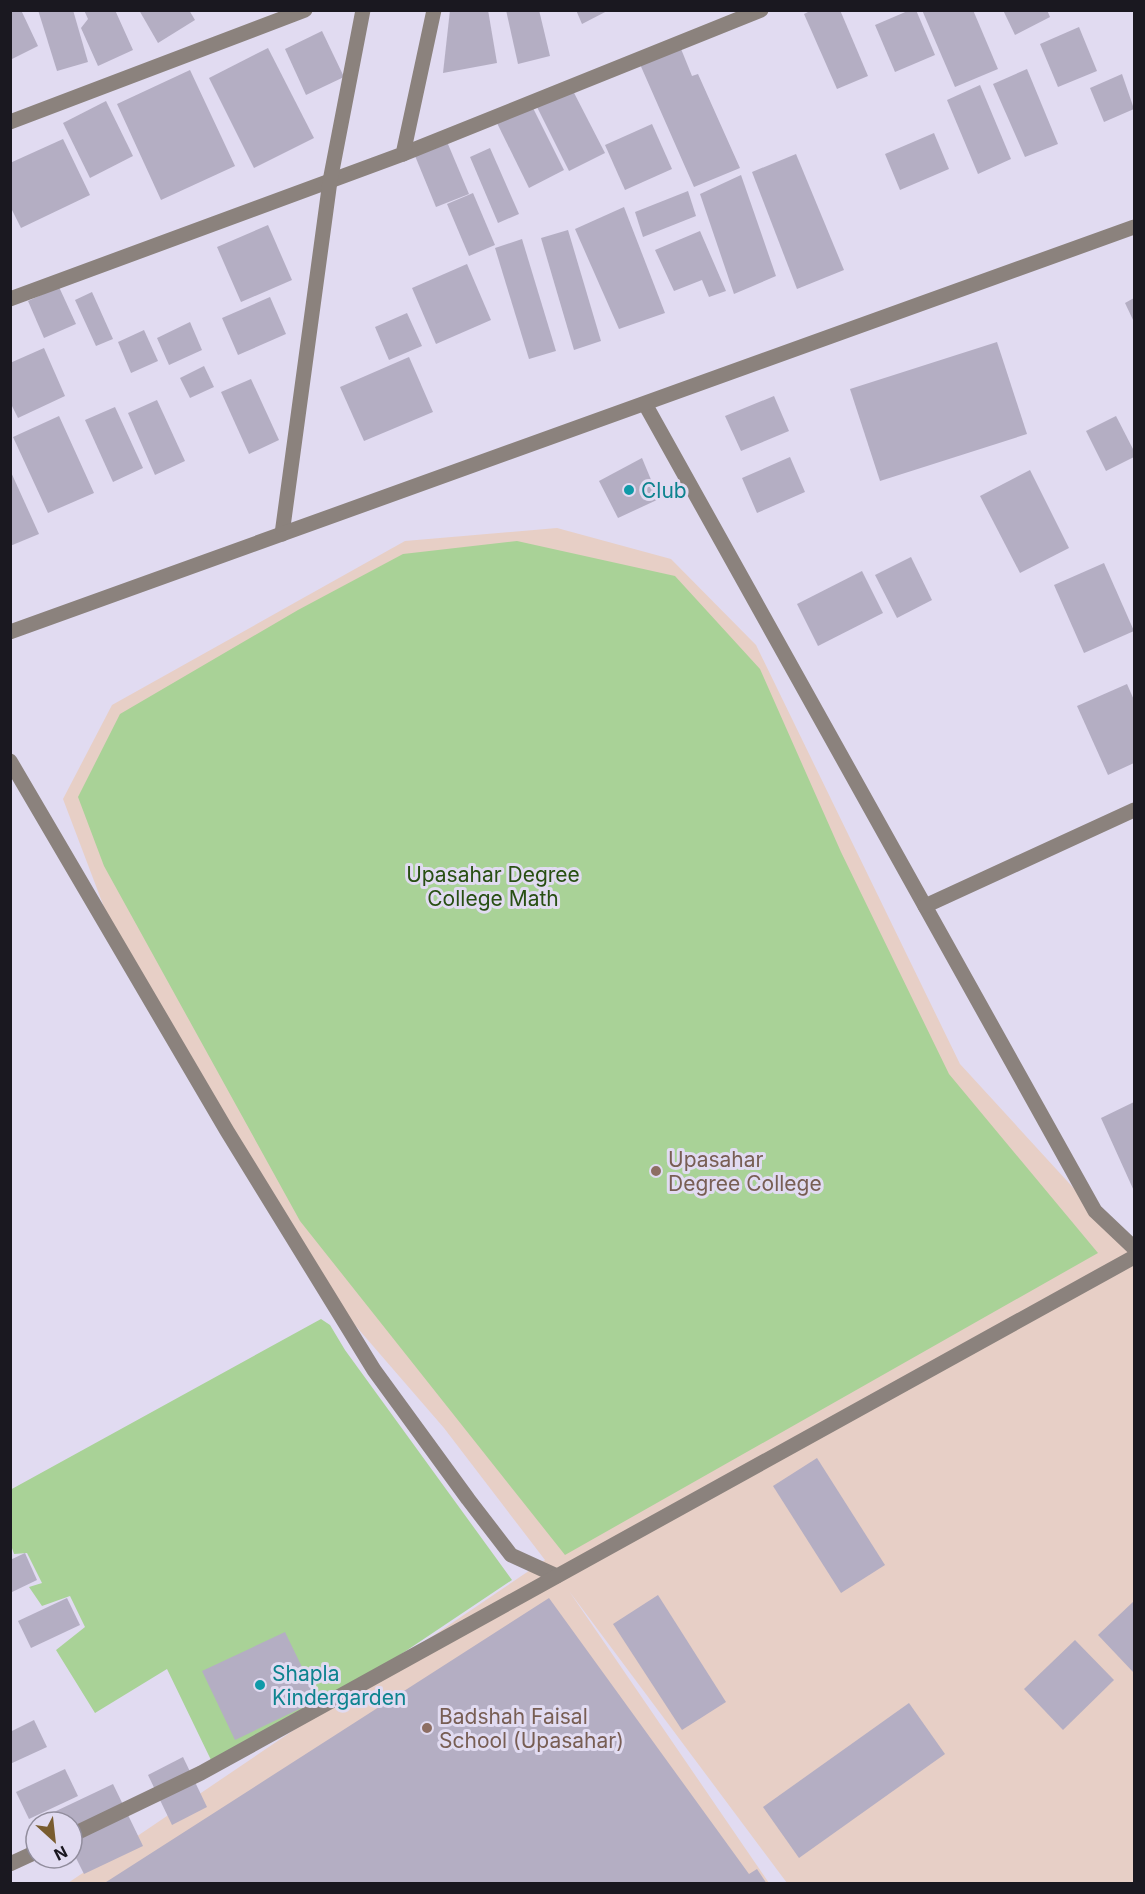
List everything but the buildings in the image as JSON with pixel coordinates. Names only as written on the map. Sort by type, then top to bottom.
[{"type":"street","points":[[10,122],[305,10]]},
{"type":"street","points":[[282,534],[330,181],[363,10]]},
{"type":"street","points":[[403,153],[434,10]]},
{"type":"street","points":[[10,299],[403,153],[761,10]]},
{"type":"street","points":[[10,632],[1134,227]]},
{"type":"street","points":[[645,404],[1095,1211],[1134,1248]]},
{"type":"street","points":[[10,761],[227,1131],[374,1370],[512,1555],[557,1576]]},
{"type":"street","points":[[926,906],[1134,810]]},
{"type":"street","points":[[84,1829],[201,1773],[1134,1257]]},
{"type":"street","points":[[10,1864],[24,1858]]},
{"type":"shaded area","name":"Upasahar Degree College","points":[[557,528],[671,559],[756,645],[960,1064],[1134,1254],[1134,1883],[787,1883],[569,1591],[769,1883],[68,1883],[545,1560],[444,1428],[341,1309],[132,981],[63,799],[112,705],[405,541]]},
{"type":"green space","name":"Upasahar Degree College Math","points":[[517,541],[675,576],[760,669],[841,852],[949,1074],[1098,1253],[565,1555],[300,1221],[104,866],[78,797],[120,714],[298,610],[403,554]]},
{"type":"green space","points":[[321,1319],[330,1325],[345,1350],[512,1580],[364,1679],[211,1760],[167,1669],[95,1713],[56,1650],[85,1627],[70,1596],[42,1606],[29,1587],[42,1583],[27,1553],[14,1554],[11,1545],[10,1490]]},
{"type":"place","name":"Club","points":[[629,490]]},
{"type":"place","name":"Upasahar Degree College","points":[[656,1171]]},
{"type":"place","name":"Shapla Kindergarden","points":[[260,1685]]},
{"type":"place","name":"Badshah Faisal School (Upasahar)","points":[[427,1728]]}]
